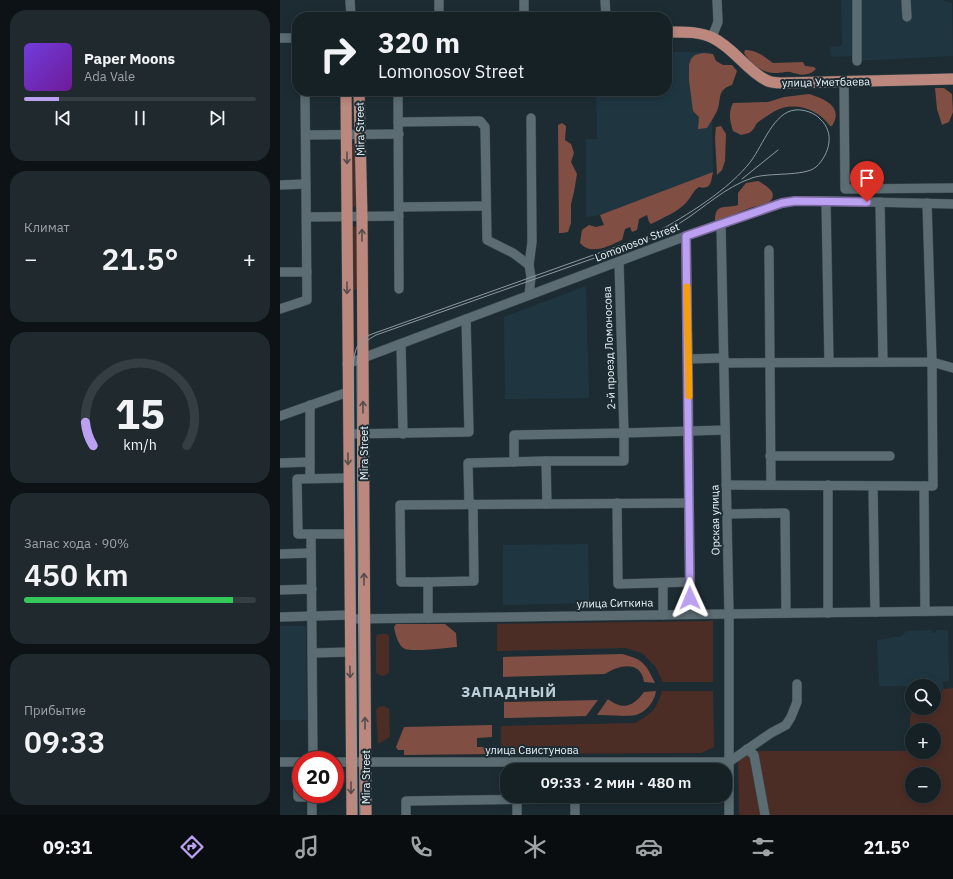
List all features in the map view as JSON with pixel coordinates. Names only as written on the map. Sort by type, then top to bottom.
[{"type":"main road","name":"улица Уметбаева","points":[[672,32],[690,32],[712,37],[724,44],[767,81],[782,84],[953,79]]},
{"type":"main road","name":"Mira Street","points":[[346,96],[347,364],[352,815]]},
{"type":"main road","name":"Mira Street","points":[[359,96],[362,216],[366,815]]},
{"type":"street","points":[[350,0],[351,12]]},
{"type":"street","points":[[439,0],[439,12]]},
{"type":"street","points":[[524,0],[524,12]]},
{"type":"street","points":[[605,0],[606,12]]},
{"type":"street","points":[[712,37],[718,22],[717,0]]},
{"type":"street","points":[[857,0],[857,61]]},
{"type":"street","points":[[906,0],[907,17]]},
{"type":"street","points":[[280,38],[292,38]]},
{"type":"street","points":[[844,82],[845,189],[953,188]]},
{"type":"street","points":[[280,309],[307,300],[305,96]]},
{"type":"street","points":[[398,96],[399,289]]},
{"type":"street","points":[[529,296],[531,277],[529,265],[532,242],[531,118]]},
{"type":"street","points":[[398,122],[480,121],[485,127],[487,240],[513,253],[529,265]]},
{"type":"street","points":[[306,135],[399,134]]},
{"type":"street","points":[[280,185],[306,184]]},
{"type":"street","name":"Lomonosov Street","points":[[347,364],[686,236],[782,203],[795,201],[826,201],[953,204]]},
{"type":"street","points":[[826,201],[829,362]]},
{"type":"street","points":[[880,202],[884,362]]},
{"type":"street","points":[[726,485],[933,486],[932,362],[927,203]]},
{"type":"street","points":[[306,217],[347,217],[486,206]]},
{"type":"street","name":"Орская улица","points":[[721,225],[729,614],[729,815]]},
{"type":"street","points":[[686,236],[690,614]]},
{"type":"street","points":[[769,250],[771,485]]},
{"type":"street","name":"2-й проезд Ломоносова","points":[[546,461],[624,461],[619,262]]},
{"type":"street","points":[[280,272],[307,272]]},
{"type":"street","points":[[348,434],[469,432],[466,319]]},
{"type":"street","points":[[401,344],[402,434]]},
{"type":"street","points":[[688,359],[770,363],[932,362],[953,368]]},
{"type":"street","points":[[280,416],[348,392]]},
{"type":"street","points":[[310,405],[310,478]]},
{"type":"street","points":[[514,462],[514,435],[725,430]]},
{"type":"street","points":[[770,456],[890,456]]},
{"type":"street","points":[[547,504],[546,461],[468,463],[471,504],[474,581],[401,582],[400,505],[471,504],[547,504],[689,503]]},
{"type":"street","points":[[280,462],[310,462]]},
{"type":"street","points":[[348,478],[297,478],[298,534],[349,534]]},
{"type":"street","points":[[828,486],[828,613]]},
{"type":"street","points":[[874,486],[875,612]]},
{"type":"street","points":[[924,486],[925,611]]},
{"type":"street","points":[[617,503],[618,584],[690,582]]},
{"type":"street","points":[[727,514],[785,513],[786,613]]},
{"type":"street","points":[[311,534],[313,751]]},
{"type":"street","points":[[280,554],[311,553]]},
{"type":"street","points":[[428,582],[428,618]]},
{"type":"street","points":[[663,583],[663,615]]},
{"type":"street","points":[[280,590],[312,589]]},
{"type":"street","name":"улица Ситкина","points":[[280,617],[312,616],[428,618],[953,611]]},
{"type":"street","points":[[312,653],[350,652]]},
{"type":"street","points":[[729,762],[771,733],[786,725],[797,702],[797,684]]},
{"type":"street","points":[[747,749],[754,755],[765,815]]},
{"type":"street","points":[[280,762],[292,762]]},
{"type":"street","name":"улица Свистунова","points":[[344,762],[500,765]]},
{"type":"street","name":"улица Свистунова","points":[[715,763],[729,762]]},
{"type":"street","points":[[406,815],[406,800],[500,799]]},
{"type":"street","points":[[312,803],[312,815]]},
{"type":"street","points":[[517,803],[517,815]]},
{"type":"street","points":[[575,803],[575,815]]},
{"type":"shaded area","points":[[841,0],[942,0],[952,3],[953,56],[854,61],[853,56],[831,57],[830,47],[842,46]]},
{"type":"shaded area","points":[[745,50],[756,52],[773,63],[803,62],[805,66],[814,67],[816,69],[813,72],[804,75],[788,72],[767,72],[758,68],[751,61],[744,53]]},
{"type":"shaded area","points":[[672,52],[711,52],[713,172],[600,215],[586,217],[586,139],[597,139],[596,96],[672,96]]},
{"type":"shaded area","points":[[703,53],[713,54],[716,61],[723,65],[732,65],[737,71],[732,85],[727,87],[720,96],[717,111],[707,128],[698,129],[699,117],[693,111],[689,80],[689,65],[691,59],[695,55]]},
{"type":"shaded area","points":[[935,88],[944,88],[952,94],[953,112],[949,122],[942,125],[937,109]]},
{"type":"shaded area","points":[[809,94],[826,101],[834,109],[836,114],[832,126],[812,111],[805,108],[790,107],[782,108],[768,115],[757,123],[753,130],[749,133],[741,135],[733,131],[730,110],[733,103],[768,102],[784,97]]},
{"type":"shaded area","points":[[562,123],[566,126],[565,140],[571,144],[574,153],[571,162],[577,174],[571,204],[571,223],[568,232],[559,233],[558,125]]},
{"type":"shaded area","points":[[721,126],[726,134],[725,161],[722,170],[717,175],[715,137],[716,127]]},
{"type":"shaded area","points":[[351,145],[355,145],[357,206],[355,207],[352,206]]},
{"type":"shaded area","points":[[713,172],[710,184],[703,188],[699,187],[694,191],[682,207],[651,224],[647,215],[639,219],[637,230],[632,232],[630,227],[625,229],[622,240],[600,249],[589,249],[580,243],[582,230],[589,225],[596,227],[604,225],[600,215]]},
{"type":"shaded area","points":[[758,181],[772,192],[772,199],[769,202],[752,207],[718,222],[715,220],[719,208],[738,205],[738,193],[746,183]]},
{"type":"shaded area","points":[[354,226],[357,228],[356,290],[353,289],[352,227]]},
{"type":"shaded area","points":[[586,286],[589,398],[505,399],[504,317]]},
{"type":"shaded area","points":[[588,544],[589,603],[503,605],[503,545]]},
{"type":"shaded area","points":[[713,621],[713,682],[663,682],[655,666],[642,653],[625,648],[497,651],[497,624]]},
{"type":"shaded area","points":[[396,624],[445,624],[456,633],[457,647],[422,650],[405,649],[401,646],[396,637],[394,627]]},
{"type":"shaded area","points":[[280,626],[306,626],[307,720],[280,720]]},
{"type":"shaded area","points":[[932,630],[932,633],[936,632],[936,630],[948,630],[949,681],[943,681],[943,689],[941,694],[941,679],[905,679],[905,686],[879,686],[877,640],[900,637],[907,631]]},
{"type":"shaded area","points":[[387,634],[389,637],[389,672],[382,676],[376,672],[376,638],[377,635]]},
{"type":"shaded area","points":[[622,654],[635,658],[643,663],[655,683],[644,682],[639,670],[629,666],[617,668],[605,674],[503,677],[503,657]]},
{"type":"shaded area","points":[[953,688],[953,815],[739,815],[738,759],[749,751],[905,751],[905,759],[941,759],[941,723],[910,723],[910,719],[911,715],[941,715],[941,694],[943,689]]},
{"type":"shaded area","points":[[656,691],[652,702],[640,714],[628,716],[597,715],[608,699],[613,703],[623,706],[632,704],[644,692]]},
{"type":"shaded area","points":[[662,691],[713,691],[714,747],[701,753],[501,754],[501,726],[635,723],[653,711],[658,703]]},
{"type":"shaded area","points":[[598,700],[586,716],[504,718],[504,702]]},
{"type":"shaded area","points":[[384,706],[389,709],[390,737],[378,744],[376,710],[379,707]]},
{"type":"shaded area","points":[[492,725],[492,737],[477,738],[477,747],[492,747],[492,754],[404,755],[404,750],[398,750],[396,747],[404,727]]},
{"type":"tram line","points":[[356,815],[353,370],[356,348],[362,340],[372,334],[655,233],[680,219],[732,182],[751,161],[770,130],[781,117],[788,112],[795,110],[812,113],[825,124],[829,136],[829,143],[825,156],[816,167],[803,172],[767,175],[752,178],[724,192],[677,225],[657,236],[376,335],[366,342],[360,349],[357,370],[360,815]]},
{"type":"tram line","points":[[742,179],[778,150]]},
{"type":"slow traffic","points":[[687,287],[689,396]]},
{"type":"district","name":"ЗАПАДНЫЙ","points":[[509,691]]},
{"type":"route","points":[[690,598],[686,236],[782,203],[795,201],[867,202]]}]
